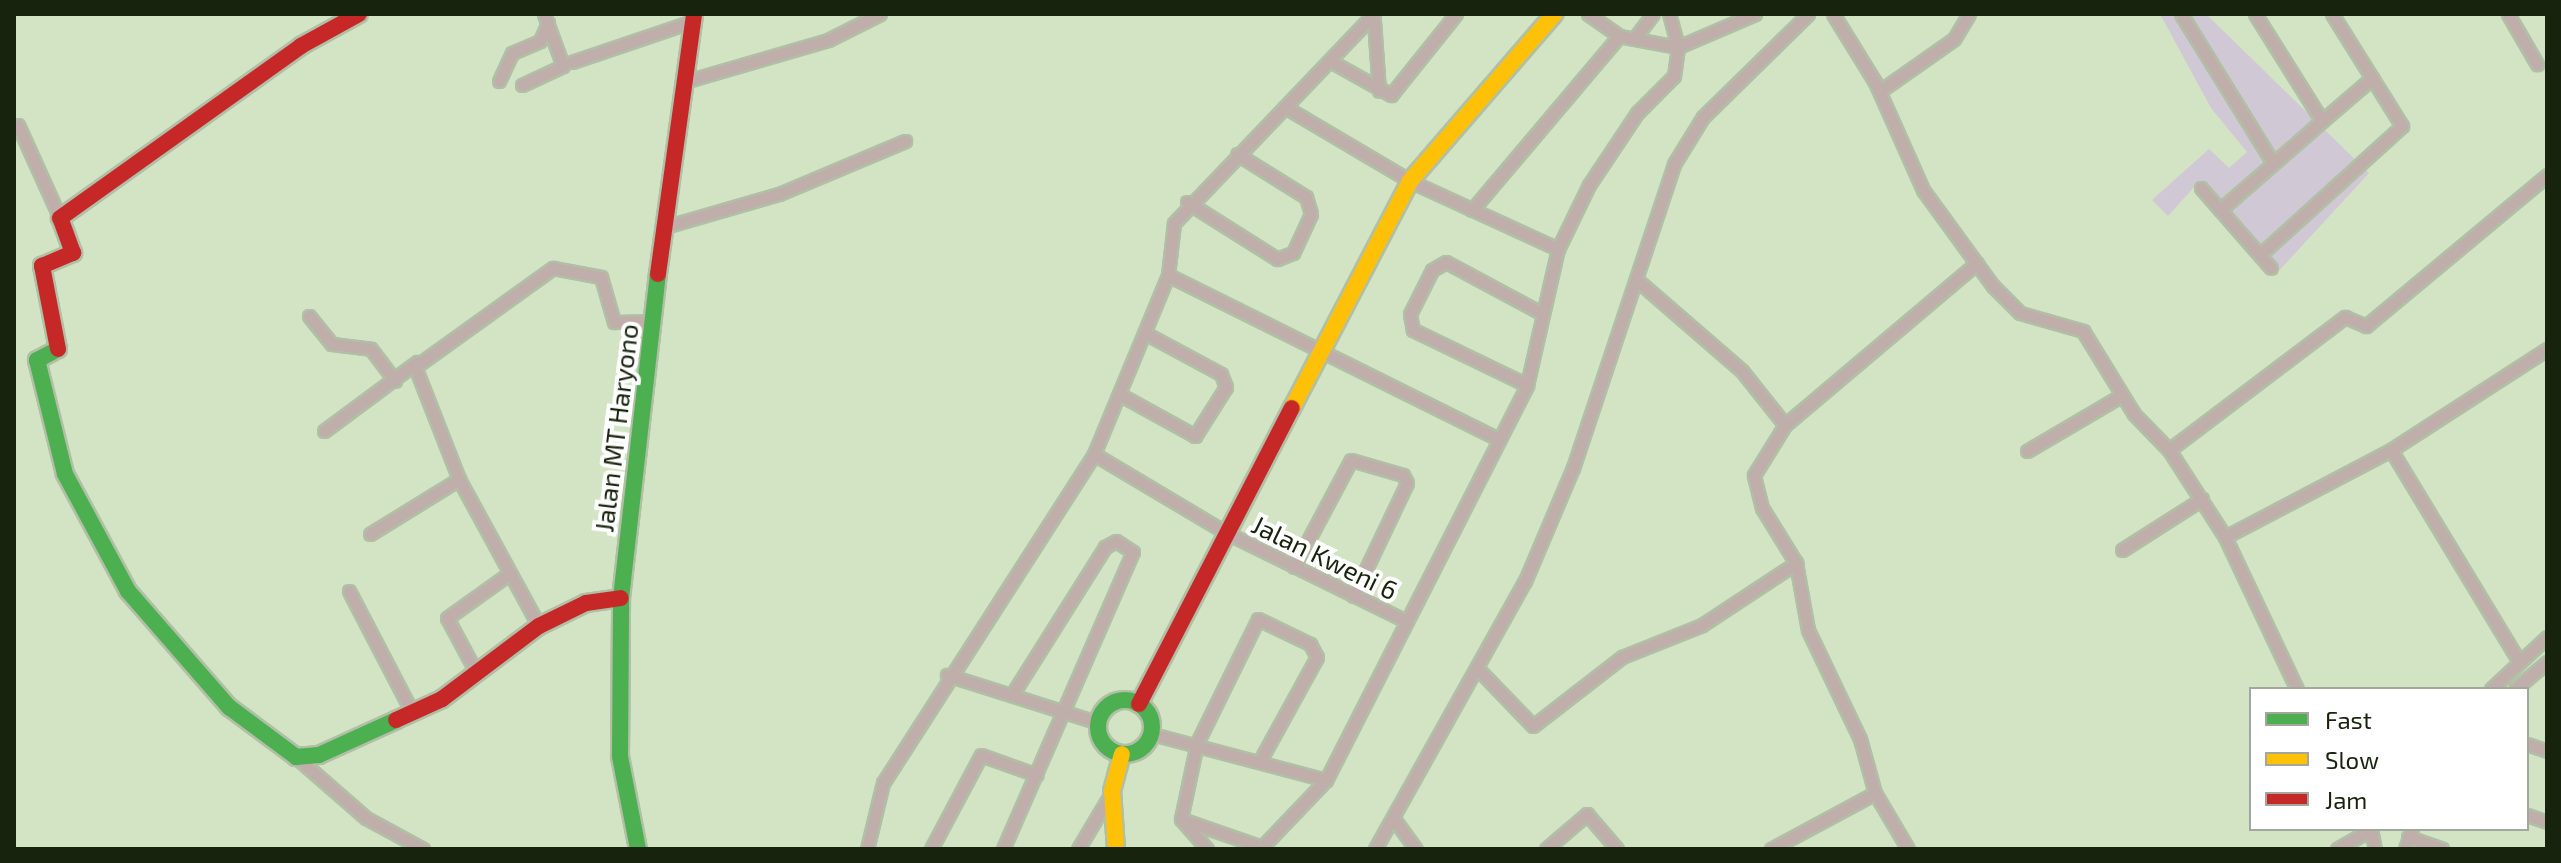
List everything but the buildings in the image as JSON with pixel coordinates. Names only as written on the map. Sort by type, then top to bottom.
[{"type":"street","points":[[60,218],[301,46],[359,14]]},
{"type":"street","points":[[687,81],[828,40],[880,14]]},
{"type":"street","points":[[1441,14],[1443,29]]},
{"type":"street","points":[[1332,62],[1379,91],[1394,94],[1456,14]]},
{"type":"street","points":[[1152,734],[1139,704],[1316,354],[1410,181],[1554,14]]},
{"type":"street","points":[[1588,14],[1619,36],[1678,47],[1755,14]]},
{"type":"street","points":[[1634,39],[1653,14]]},
{"type":"street","points":[[1181,819],[1262,847],[1326,780],[1527,385],[1558,249],[1618,138],[1674,76],[1678,47],[1669,14]]},
{"type":"street","points":[[1375,849],[1478,669],[1573,468],[1674,164],[1703,117],[1808,14]]},
{"type":"street","points":[[1833,14],[1880,91],[1923,190],[1977,263],[2020,313],[2083,331],[2122,395],[2169,450],[2225,537],[2296,687]]},
{"type":"street","points":[[1880,91],[1954,39],[1969,14]]},
{"type":"street","points":[[2181,14],[2273,163]]},
{"type":"street","points":[[2255,14],[2322,121]]},
{"type":"street","points":[[2262,253],[2398,136],[2403,120],[2332,14]]},
{"type":"street","points":[[2508,14],[2537,64]]},
{"type":"street","points":[[572,62],[693,17]]},
{"type":"street","name":"Jalan MT Haryono","points":[[638,849],[620,756],[621,598],[693,17]]},
{"type":"street","points":[[1374,17],[1379,91]]},
{"type":"street","points":[[867,849],[883,783],[947,675],[1094,454],[1168,275],[1167,240],[1187,202],[1332,62],[1374,17]]},
{"type":"street","points":[[499,81],[512,53],[540,41],[546,18]]},
{"type":"street","points":[[522,85],[563,66],[546,18]]},
{"type":"street","points":[[1472,210],[1619,36]]},
{"type":"street","points":[[2220,210],[2372,78]]},
{"type":"street","points":[[1285,107],[1410,181],[1558,249]]},
{"type":"street","points":[[18,125],[73,253],[42,266],[58,351],[37,360],[65,474],[128,591],[229,707],[296,757],[366,818],[423,849]]},
{"type":"street","points":[[668,226],[779,194],[905,141]]},
{"type":"street","points":[[1187,202],[1277,259],[1293,253],[1311,214],[1306,197],[1237,154]]},
{"type":"street","points":[[2169,450],[2345,317],[2366,326],[2547,175]]},
{"type":"street","points":[[2201,188],[2262,253],[2271,268]]},
{"type":"street","points":[[1527,385],[1413,330],[1410,314],[1432,270],[1446,262],[1543,314]]},
{"type":"street","points":[[1908,849],[1875,793],[1860,739],[1808,630],[1796,563],[1762,508],[1754,475],[1785,425],[1977,263]]},
{"type":"street","points":[[324,431],[417,362],[557,267],[601,277],[614,322],[653,321]]},
{"type":"street","points":[[1168,275],[1316,354],[1498,439]]},
{"type":"street","points":[[1637,280],[1742,371],[1785,425]]},
{"type":"street","points":[[309,316],[332,344],[371,349],[395,381]]},
{"type":"street","points":[[1119,394],[1192,436],[1226,387],[1221,374],[1145,333]]},
{"type":"street","points":[[2225,537],[2391,450],[2545,354]]},
{"type":"street","points":[[417,362],[415,381],[459,479],[507,575],[539,626]]},
{"type":"street","points":[[2027,451],[2122,395]]},
{"type":"street","points":[[2391,450],[2519,661]]},
{"type":"street","name":"Jalan Kweni 6","points":[[1094,454],[1225,532],[1406,621]]},
{"type":"street","points":[[1294,567],[1351,460],[1403,475],[1407,483],[1353,596]]},
{"type":"street","points":[[370,534],[459,479]]},
{"type":"street","points":[[2122,550],[2202,499]]},
{"type":"street","points":[[1003,849],[1134,561],[1133,552],[1116,541],[1105,547],[1013,693]]},
{"type":"street","points":[[1478,669],[1533,726],[1622,657],[1702,625],[1796,563]]},
{"type":"street","points":[[476,672],[447,618],[507,575]]},
{"type":"street","points":[[349,591],[412,712]]},
{"type":"street","points":[[296,757],[319,755],[412,712],[476,672],[539,626],[586,603],[621,598]]},
{"type":"street","points":[[1181,819],[1197,743],[1258,619],[1310,644],[1317,657],[1261,759]]},
{"type":"street","points":[[2493,687],[2547,637]]},
{"type":"street","points":[[2517,687],[2547,662]]},
{"type":"street","points":[[2534,670],[2547,675]]},
{"type":"street","points":[[947,675],[1069,708],[1099,723]]},
{"type":"street","points":[[1099,723],[1114,703],[1139,704]]},
{"type":"street","points":[[1099,723],[1104,744],[1122,754],[1141,749],[1152,734]]},
{"type":"street","points":[[1152,734],[1261,759],[1326,780]]},
{"type":"street","points":[[1078,849],[1112,791],[1122,754]]},
{"type":"street","points":[[931,849],[981,755],[1037,775]]},
{"type":"street","points":[[1112,791],[1116,849]]},
{"type":"street","points":[[1771,849],[1875,793]]},
{"type":"street","points":[[1546,849],[1587,814],[1617,849]]},
{"type":"street","points":[[1181,819],[1207,849]]},
{"type":"street","points":[[1394,819],[1416,849]]},
{"type":"street","points":[[2337,849],[2368,831]]},
{"type":"street","points":[[2408,838],[2442,849]]},
{"type":"shaded area","points":[[2160,14],[2206,14],[2369,173],[2276,274],[2196,185],[2168,216],[2152,200],[2209,149],[2229,168],[2247,152],[2211,108]]},
{"type":"traffic: fast","points":[[638,849],[620,756],[621,598],[658,274]]},
{"type":"traffic: fast","points":[[58,349],[37,360],[65,474],[128,591],[229,707],[296,757],[319,755],[396,720]]},
{"type":"traffic: fast","points":[[1125,700],[1144,708],[1152,727],[1144,746],[1125,754],[1106,746],[1098,727],[1106,708],[1125,700]]},
{"type":"traffic: slow","points":[[1292,408],[1410,181],[1554,14]]},
{"type":"traffic: slow","points":[[1116,849],[1112,791],[1122,754]]},
{"type":"traffic: jam","points":[[58,349],[42,266],[73,253],[60,218],[301,46],[359,14]]},
{"type":"traffic: jam","points":[[658,274],[694,14]]},
{"type":"traffic: jam","points":[[1139,704],[1292,408]]},
{"type":"traffic: jam","points":[[396,720],[442,699],[539,626],[586,603],[621,598]]}]
